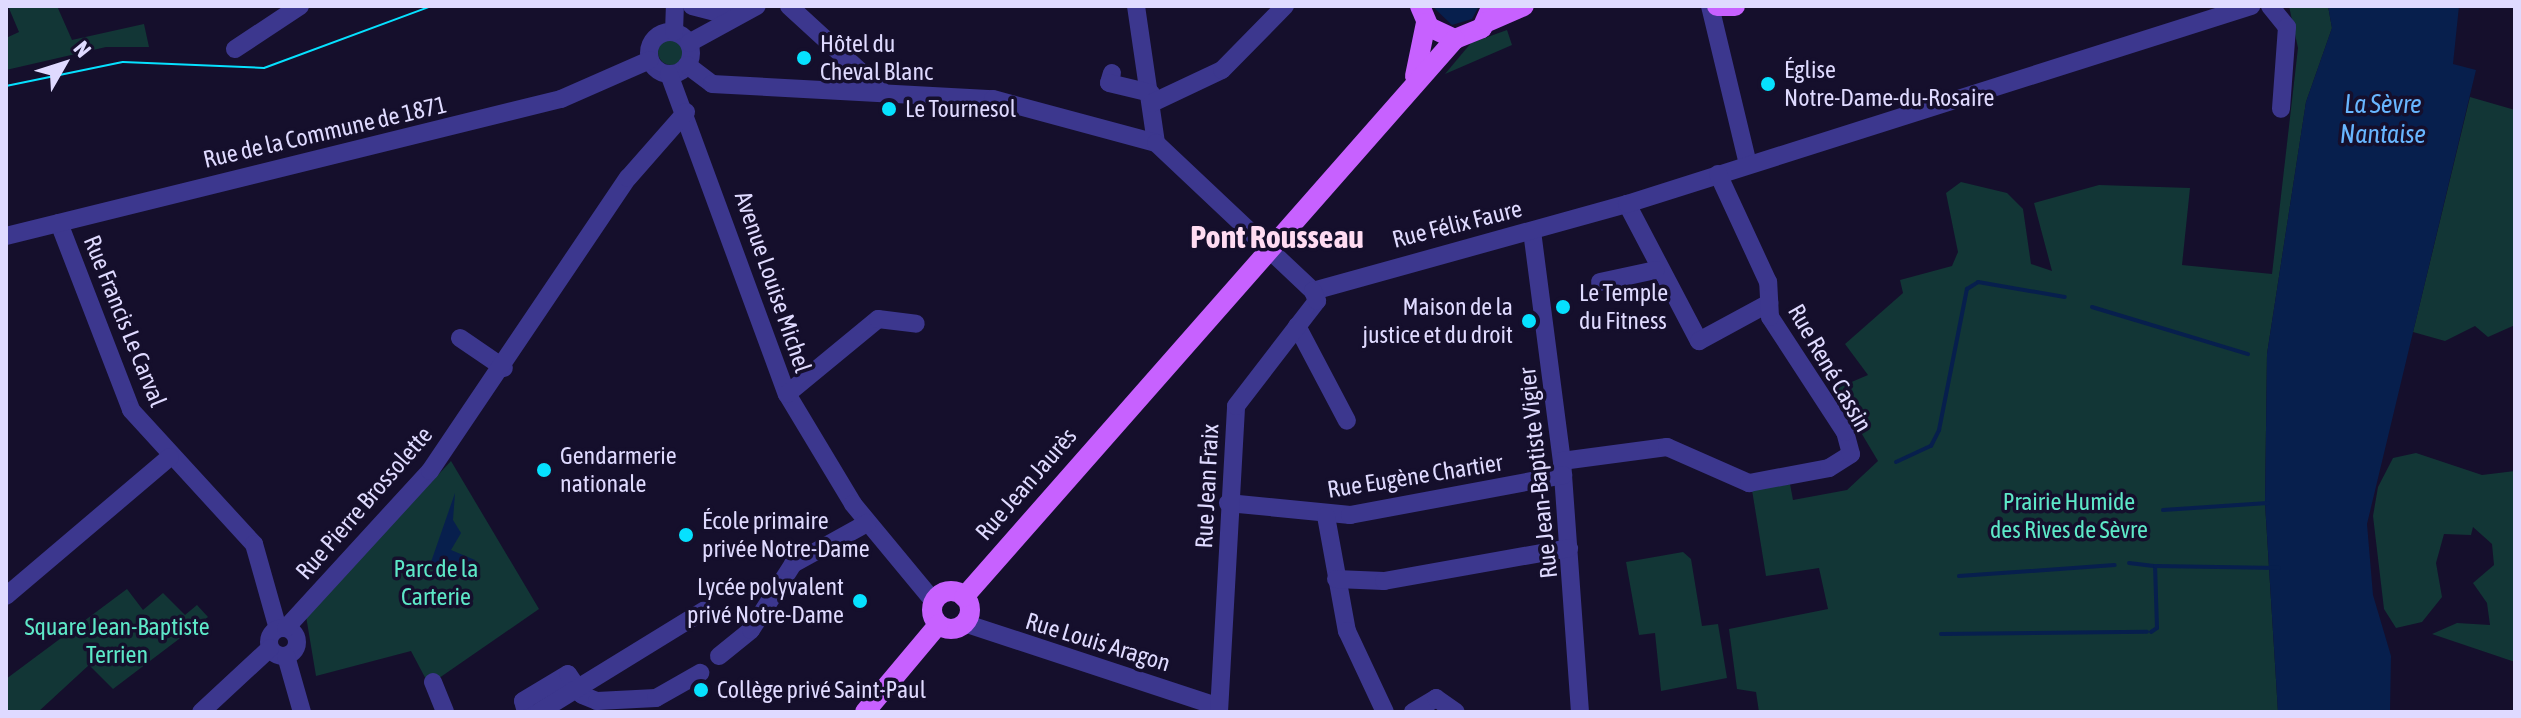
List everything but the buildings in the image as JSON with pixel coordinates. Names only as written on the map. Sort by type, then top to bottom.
[{"type":"main road","name":"Rue Jean Jaurès","points":[[964,597],[1415,76],[1455,39],[1489,14],[1524,6]]},
{"type":"main road","points":[[1717,6],[1734,6]]},
{"type":"main road","points":[[1423,14],[1455,39]]},
{"type":"main road","points":[[1415,76],[1423,14]]},
{"type":"main road","points":[[865,712],[938,625],[964,623],[964,597],[949,591],[934,602],[938,625]]},
{"type":"street","points":[[235,49],[300,6]]},
{"type":"street","points":[[675,6],[682,37],[680,69]]},
{"type":"street","points":[[692,6],[734,17]]},
{"type":"street","points":[[757,6],[682,37],[654,38],[650,60],[680,69],[712,84],[993,99],[1156,143],[1313,291]]},
{"type":"street","points":[[789,6],[844,62],[883,92]]},
{"type":"street","points":[[1136,6],[1152,98],[1156,143]]},
{"type":"street","points":[[1112,73],[1109,83],[1152,98],[1222,70],[1285,6]]},
{"type":"street","points":[[1710,6],[1721,67],[1748,164]]},
{"type":"street","points":[[1721,67],[1734,6]]},
{"type":"street","name":"Rue Félix Faure","points":[[1313,291],[1627,204],[2194,14],[2251,6]]},
{"type":"street","points":[[2270,6],[2287,27],[2281,109]]},
{"type":"street","name":"Rue de la Commune de 1871","points":[[6,236],[561,99],[650,60]]},
{"type":"street","points":[[823,90],[838,78],[844,62]]},
{"type":"street","name":"Avenue Louise Michel","points":[[680,69],[709,171],[787,394],[867,523],[934,602]]},
{"type":"street","points":[[689,105],[712,84]]},
{"type":"street","name":"Rue Pierre Brossolette","points":[[282,628],[430,471],[504,368],[628,178],[689,105]]},
{"type":"street","name":"Rue René Cassin","points":[[1718,174],[1769,301],[1851,454]]},
{"type":"street","points":[[1627,204],[1656,270],[1699,341],[1769,301]]},
{"type":"street","name":"Rue Francis Le Carval","points":[[59,223],[123,394],[170,457],[254,544],[282,628],[297,640],[278,652]]},
{"type":"street","name":"Rue Jean-Baptiste Vigier","points":[[1532,231],[1563,468],[1580,712]]},
{"type":"street","points":[[1600,282],[1656,270]]},
{"type":"street","name":"Rue Jean Fraix","points":[[1218,709],[1228,503],[1239,398],[1317,301],[1313,291]]},
{"type":"street","points":[[787,394],[878,319],[916,324]]},
{"type":"street","points":[[1297,326],[1347,421]]},
{"type":"street","points":[[460,338],[504,368]]},
{"type":"street","name":"Rue Eugène Chartier","points":[[1228,503],[1326,516],[1667,447],[1749,483],[1829,468],[1851,454]]},
{"type":"street","points":[[6,596],[170,457]]},
{"type":"street","points":[[1326,516],[1351,643],[1385,712]]},
{"type":"street","points":[[719,656],[751,630],[793,564],[867,523]]},
{"type":"street","points":[[1336,579],[1384,581],[1569,548]]},
{"type":"street","points":[[539,712],[703,611]]},
{"type":"street","name":"Rue Louis Aragon","points":[[964,623],[1218,709]]},
{"type":"street","points":[[201,712],[278,652],[302,712]]},
{"type":"street","points":[[526,712],[523,701],[568,674],[579,689],[597,701],[656,698],[700,673]]},
{"type":"street","points":[[433,682],[445,712]]},
{"type":"street","points":[[1413,712],[1439,698],[1456,712]]},
{"type":"green space","points":[[8,6],[57,6],[72,40],[144,24],[149,47],[106,47],[6,70],[6,38],[19,32]]},
{"type":"green space","name":"Prairie Humide des Rives de Sèvre","points":[[2289,6],[2328,6],[2332,28],[2306,102],[2267,354],[2265,503],[2278,712],[1759,712],[1756,692],[1737,689],[1729,629],[1828,609],[1819,568],[1766,576],[1752,490],[1790,484],[1793,500],[1847,490],[1878,461],[1835,389],[1868,375],[1845,344],[1903,293],[1900,280],[1952,266],[1958,252],[1946,193],[1961,182],[2007,193],[2023,209],[2031,264],[2052,271],[2034,203],[2099,185],[2190,188],[2182,265],[2272,274],[2298,48]]},
{"type":"green space","points":[[1507,30],[1512,45],[1445,74],[1471,43]]},
{"type":"green space","points":[[671,39],[680,43],[684,52],[680,61],[671,65],[662,61],[658,52],[662,43]]},
{"type":"green space","points":[[2470,97],[2515,110],[2515,325],[2488,337],[2475,326],[2445,341],[2413,332]]},
{"type":"green space","points":[[2416,453],[2482,475],[2515,471],[2515,662],[2432,634],[2457,623],[2490,625],[2487,603],[2473,583],[2494,565],[2492,544],[2473,527],[2471,535],[2444,534],[2436,563],[2442,597],[2422,622],[2396,628],[2384,609],[2373,516],[2378,487],[2393,458]]},
{"type":"green space","name":"Parc de la Carterie","points":[[451,461],[539,609],[429,685],[411,651],[316,676],[306,616]]},
{"type":"green space","points":[[1683,552],[1691,559],[1702,626],[1718,624],[1727,678],[1661,691],[1655,633],[1639,635],[1626,562]]},
{"type":"green space","name":"Square Jean-Baptiste Terrien","points":[[127,589],[143,610],[163,593],[185,615],[197,605],[208,617],[113,689],[89,665],[38,712],[6,712],[6,679]]},
{"type":"water","points":[[1432,6],[1479,6],[1472,19],[1452,25]]},
{"type":"water","name":"La Sèvre Nantaise","points":[[2328,6],[2459,6],[2453,64],[2476,70],[2367,524],[2373,595],[2391,656],[2390,712],[2278,712],[2265,503],[2267,354],[2306,102],[2332,28]]},
{"type":"water","points":[[455,493],[453,520],[461,533],[451,550],[475,560],[477,573],[445,573],[431,562]]},
{"type":"waterway","points":[[1896,462],[1931,446],[1939,430],[1967,289],[1978,282],[2065,297]]},
{"type":"waterway","points":[[2092,307],[2248,354]]},
{"type":"waterway","points":[[2163,510],[2268,503]]},
{"type":"waterway","points":[[2129,563],[2154,566]]},
{"type":"waterway","points":[[1959,576],[2115,565]]},
{"type":"waterway","points":[[2151,632],[2157,628],[2155,566],[2279,568]]},
{"type":"waterway","points":[[1941,634],[2147,632]]},
{"type":"tram line","points":[[6,86],[123,62],[264,68],[432,6]]},
{"type":"place","name":"Hôtel du Cheval Blanc","points":[[804,58]]},
{"type":"place","name":"Église Notre-Dame-du-Rosaire","points":[[1768,84]]},
{"type":"place","name":"Le Tournesol","points":[[889,109]]},
{"type":"place","name":"Le Temple du Fitness","points":[[1563,307]]},
{"type":"place","name":"Maison de la justice et du droit","points":[[1529,321]]},
{"type":"place","name":"Gendarmerie nationale","points":[[544,470]]},
{"type":"place","name":"École primaire privée Notre-Dame","points":[[686,535]]},
{"type":"place","name":"Lycée polyvalent privé Notre-Dame","points":[[860,601]]},
{"type":"place","name":"Collège privé Saint-Paul","points":[[701,690]]},
{"type":"district","name":"Pont Rousseau","points":[[1277,237]]}]
